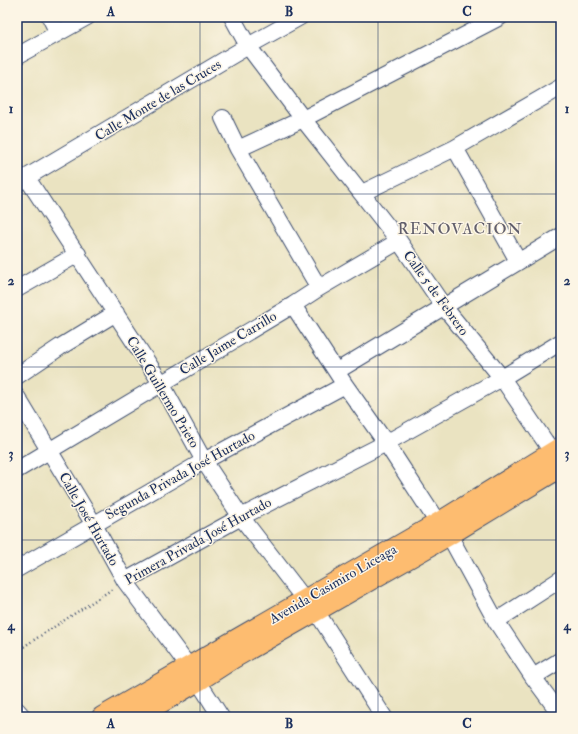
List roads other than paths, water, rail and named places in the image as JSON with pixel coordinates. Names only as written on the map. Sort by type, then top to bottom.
[{"type":"main road","name":"Avenida Casimiro Liceaga","points":[[102,717],[194,674],[232,659],[311,606],[444,529],[559,458]]},
{"type":"main road","name":"Avenida Casimiro Liceaga","points":[[137,717],[194,674]]},
{"type":"street","points":[[50,17],[58,33]]},
{"type":"street","points":[[17,56],[87,17]]},
{"type":"street","name":"Calle 5 de Febrero","points":[[232,17],[248,46],[303,119],[399,241],[444,307],[502,378],[559,458]]},
{"type":"street","name":"Calle Monte de las Cruces","points":[[22,180],[248,46],[300,17]]},
{"type":"street","points":[[238,150],[303,119],[500,17]]},
{"type":"street","points":[[362,193],[455,148],[561,87]]},
{"type":"street","points":[[223,118],[238,150],[319,288]]},
{"type":"street","points":[[455,148],[518,261]]},
{"type":"street","name":"Calle Guillermo Prieto","points":[[22,180],[78,254],[161,383],[204,461],[240,517],[311,606],[384,717]]},
{"type":"street","points":[[337,371],[561,236]]},
{"type":"street","name":"Calle Jaime Carrillo","points":[[17,470],[399,241]]},
{"type":"street","points":[[17,289],[78,254]]},
{"type":"street","points":[[294,305],[345,385],[444,529],[496,621],[533,677],[561,715]]},
{"type":"street","points":[[17,376],[60,347],[116,313]]},
{"type":"street","name":"Primera Privada José Hurtado","points":[[124,581],[240,517],[386,443],[502,378],[561,342]]},
{"type":"street","name":"Segunda Privada José Hurtado","points":[[17,569],[93,523],[345,385]]},
{"type":"street","name":"Calle José Hurtado","points":[[17,397],[93,523],[124,581],[194,674],[221,717]]},
{"type":"street","points":[[496,621],[561,580]]},
{"type":"street","points":[[533,677],[561,660]]},
{"type":"street","points":[[17,710],[23,717]]},
{"type":"district","name":"RENOVACION","points":[[460,229]]}]
